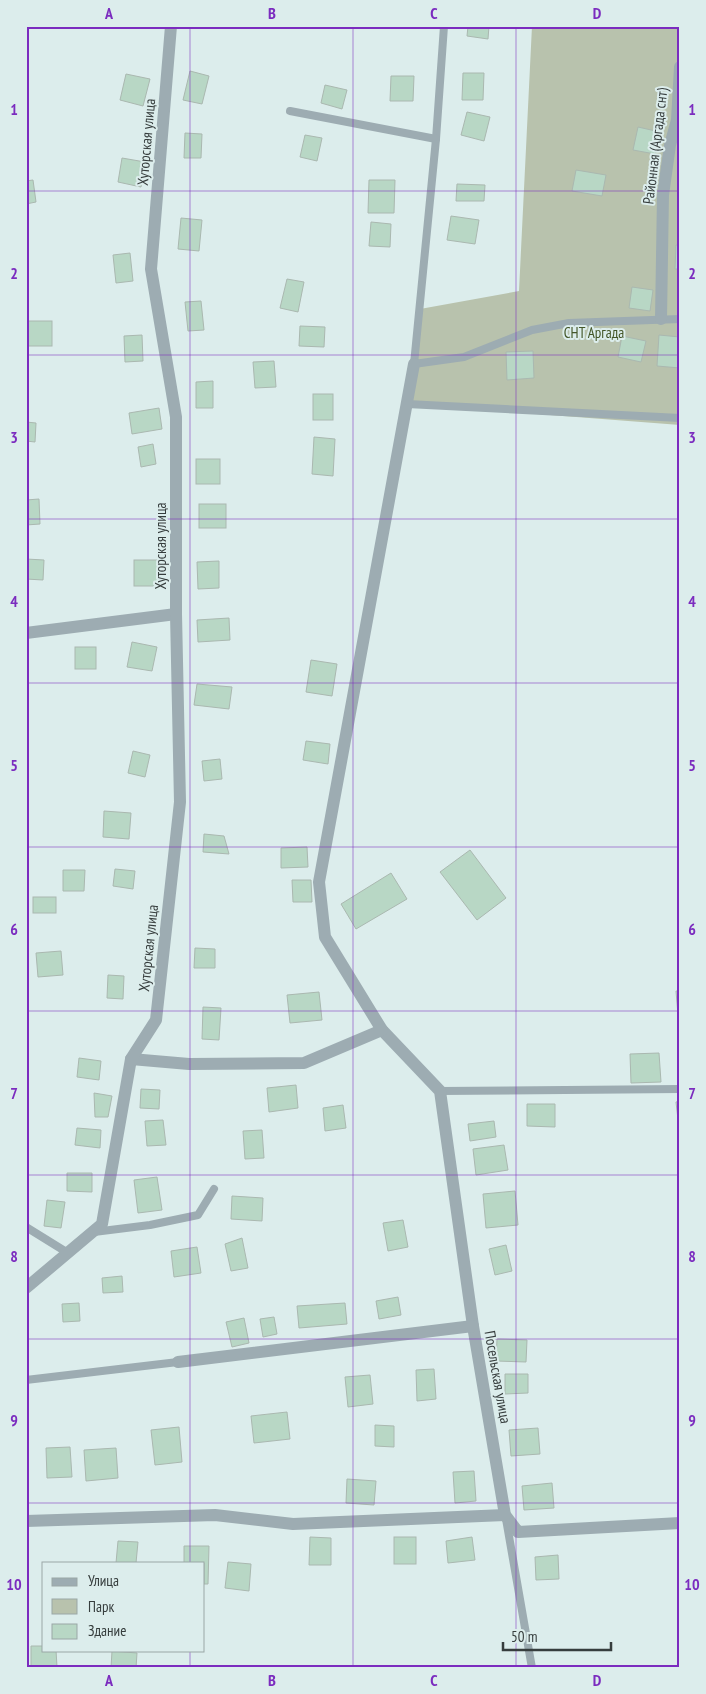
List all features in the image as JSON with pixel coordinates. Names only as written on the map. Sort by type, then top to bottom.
[{"type":"street","name":"Хуторская улица","points":[[131,1059],[156,1020],[180,802],[176,614],[176,417],[151,269],[171,26]]},
{"type":"street","name":"Районная (Аргада снт)","points":[[662,319],[663,194],[670,145],[677,120],[680,67]]},
{"type":"street","points":[[414,364],[319,882],[325,937],[382,1030],[440,1091]]},
{"type":"street","points":[[26,632],[176,614]]},
{"type":"street","points":[[26,1288],[102,1224],[131,1059],[189,1064],[304,1063],[382,1030]]},
{"type":"street","name":"Посельская улица","points":[[440,1091],[473,1326],[505,1515]]},
{"type":"street","points":[[178,1362],[473,1326]]},
{"type":"street","points":[[26,1521],[215,1515],[293,1524],[505,1515],[518,1532],[680,1523]]},
{"type":"lane","points":[[444,26],[436,139],[414,364],[464,357],[532,330],[569,323],[680,319]]},
{"type":"lane","points":[[290,111],[436,139]]},
{"type":"lane","points":[[407,404],[680,418]]},
{"type":"lane","points":[[440,1091],[680,1089]]},
{"type":"lane","points":[[92,1232],[198,1215],[214,1189]]},
{"type":"lane","points":[[26,1227],[68,1253]]},
{"type":"lane","points":[[26,1380],[178,1362]]},
{"type":"lane","name":"Посельская улица","points":[[505,1515],[532,1668]]},
{"type":"green space","name":"СНТ Аргада","points":[[532,26],[680,26],[680,425],[407,404],[420,309],[519,291]]},
{"type":"building","points":[[468,26],[489,26],[488,39],[467,36]]},
{"type":"building","points":[[190,71],[209,76],[202,104],[183,100]]},
{"type":"building","points":[[463,73],[484,73],[483,100],[462,100]]},
{"type":"building","points":[[126,74],[150,79],[143,106],[120,100]]},
{"type":"building","points":[[391,76],[414,76],[413,101],[390,101]]},
{"type":"building","points":[[325,85],[347,90],[342,109],[321,103]]},
{"type":"building","points":[[467,112],[490,117],[484,141],[461,135]]},
{"type":"building","points":[[638,127],[660,132],[655,154],[633,150]]},
{"type":"building","points":[[185,133],[202,134],[201,158],[184,158]]},
{"type":"building","points":[[305,135],[322,138],[317,161],[300,157]]},
{"type":"building","points":[[122,158],[145,162],[141,187],[118,182]]},
{"type":"building","points":[[576,170],[606,175],[602,196],[572,191]]},
{"type":"building","points":[[33,180],[36,202],[26,204],[26,181]]},
{"type":"building","points":[[369,180],[395,180],[394,213],[368,213]]},
{"type":"building","points":[[457,184],[485,185],[484,201],[456,201]]},
{"type":"building","points":[[451,216],[479,220],[475,244],[447,240]]},
{"type":"building","points":[[181,218],[202,220],[199,251],[178,249]]},
{"type":"building","points":[[371,222],[391,224],[390,247],[369,246]]},
{"type":"building","points":[[676,245],[680,245],[680,269],[675,269]]},
{"type":"building","points":[[130,253],[133,281],[116,283],[113,255]]},
{"type":"building","points":[[287,279],[304,282],[298,312],[280,308]]},
{"type":"building","points":[[632,287],[653,290],[650,311],[629,308]]},
{"type":"building","points":[[201,301],[204,330],[188,331],[185,302]]},
{"type":"building","points":[[28,321],[52,321],[52,346],[28,346]]},
{"type":"building","points":[[300,326],[325,327],[324,347],[299,346]]},
{"type":"building","points":[[142,335],[143,361],[125,362],[124,336]]},
{"type":"building","points":[[659,335],[680,337],[680,368],[657,366]]},
{"type":"building","points":[[622,336],[646,341],[641,362],[618,357]]},
{"type":"building","points":[[533,351],[534,378],[507,380],[506,352]]},
{"type":"building","points":[[274,361],[276,387],[255,388],[253,362]]},
{"type":"building","points":[[213,381],[213,408],[196,408],[196,382]]},
{"type":"building","points":[[313,394],[333,394],[333,420],[313,420]]},
{"type":"building","points":[[159,408],[162,429],[132,434],[129,413]]},
{"type":"building","points":[[26,422],[36,423],[35,442],[26,441]]},
{"type":"building","points":[[314,437],[335,439],[333,476],[312,474]]},
{"type":"building","points":[[153,444],[156,464],[141,467],[138,447]]},
{"type":"building","points":[[196,459],[220,459],[220,484],[196,484]]},
{"type":"building","points":[[39,499],[40,524],[26,525],[26,500]]},
{"type":"building","points":[[199,504],[226,504],[226,528],[199,528]]},
{"type":"building","points":[[26,559],[44,560],[43,580],[26,579]]},
{"type":"building","points":[[134,560],[162,560],[162,586],[134,586]]},
{"type":"building","points":[[219,561],[219,588],[198,589],[197,562]]},
{"type":"building","points":[[229,618],[230,640],[198,642],[197,620]]},
{"type":"building","points":[[132,642],[157,647],[152,671],[127,667]]},
{"type":"building","points":[[75,647],[96,647],[96,669],[75,669]]},
{"type":"building","points":[[311,660],[337,664],[332,696],[306,692]]},
{"type":"building","points":[[197,684],[232,687],[229,709],[194,705]]},
{"type":"building","points":[[306,741],[330,744],[328,764],[303,760]]},
{"type":"building","points":[[133,751],[150,755],[145,777],[128,773]]},
{"type":"building","points":[[220,759],[222,779],[204,781],[202,761]]},
{"type":"building","points":[[104,811],[131,813],[129,839],[103,837]]},
{"type":"building","points":[[204,834],[224,836],[229,854],[203,852]]},
{"type":"building","points":[[307,847],[308,867],[281,868],[281,848]]},
{"type":"building","points":[[470,850],[506,898],[477,920],[440,872]]},
{"type":"building","points":[[115,869],[135,871],[133,889],[113,886]]},
{"type":"building","points":[[63,870],[85,870],[84,891],[63,891]]},
{"type":"building","points":[[391,873],[407,899],[356,929],[341,904]]},
{"type":"building","points":[[292,880],[311,880],[312,902],[293,902]]},
{"type":"building","points":[[33,897],[56,897],[56,913],[33,913]]},
{"type":"building","points":[[195,948],[215,949],[215,968],[194,968]]},
{"type":"building","points":[[61,951],[63,975],[38,977],[36,953]]},
{"type":"building","points":[[108,975],[124,976],[123,999],[107,998]]},
{"type":"building","points":[[676,991],[680,991],[680,1015],[678,1015]]},
{"type":"building","points":[[319,992],[322,1020],[290,1023],[287,995]]},
{"type":"building","points":[[203,1007],[221,1008],[219,1040],[202,1039]]},
{"type":"building","points":[[659,1053],[661,1082],[631,1083],[630,1054]]},
{"type":"building","points":[[79,1058],[101,1061],[99,1080],[77,1077]]},
{"type":"building","points":[[296,1085],[298,1108],[269,1112],[267,1088]]},
{"type":"building","points":[[141,1089],[160,1090],[159,1109],[140,1108]]},
{"type":"building","points":[[94,1093],[112,1096],[108,1117],[95,1117]]},
{"type":"building","points":[[680,1101],[680,1137],[676,1102]]},
{"type":"building","points":[[527,1104],[555,1104],[555,1127],[527,1126]]},
{"type":"building","points":[[343,1105],[346,1128],[325,1131],[323,1108]]},
{"type":"building","points":[[163,1120],[166,1145],[147,1146],[145,1121]]},
{"type":"building","points":[[494,1121],[496,1137],[470,1141],[468,1124]]},
{"type":"building","points":[[77,1128],[101,1130],[100,1148],[75,1145]]},
{"type":"building","points":[[262,1130],[264,1158],[245,1159],[243,1131]]},
{"type":"building","points":[[504,1145],[508,1170],[476,1175],[473,1149]]},
{"type":"building","points":[[67,1173],[92,1173],[92,1192],[67,1191]]},
{"type":"building","points":[[157,1177],[162,1210],[138,1213],[134,1180]]},
{"type":"building","points":[[515,1191],[518,1225],[486,1228],[483,1194]]},
{"type":"building","points":[[232,1196],[263,1198],[262,1221],[231,1219]]},
{"type":"building","points":[[47,1200],[65,1202],[61,1228],[44,1226]]},
{"type":"building","points":[[403,1220],[408,1247],[388,1251],[383,1223]]},
{"type":"building","points":[[242,1238],[248,1268],[231,1271],[225,1244]]},
{"type":"building","points":[[506,1245],[512,1271],[495,1275],[489,1249]]},
{"type":"building","points":[[197,1247],[201,1273],[174,1277],[171,1251]]},
{"type":"building","points":[[122,1276],[123,1292],[103,1293],[102,1278]]},
{"type":"building","points":[[398,1297],[401,1315],[379,1319],[376,1301]]},
{"type":"building","points":[[79,1303],[80,1321],[63,1322],[62,1304]]},
{"type":"building","points":[[345,1303],[347,1324],[299,1328],[297,1306]]},
{"type":"building","points":[[274,1317],[277,1334],[263,1337],[260,1319]]},
{"type":"building","points":[[244,1318],[249,1343],[232,1347],[226,1322]]},
{"type":"building","points":[[497,1339],[527,1340],[526,1362],[496,1361]]},
{"type":"building","points":[[434,1369],[436,1399],[417,1401],[416,1370]]},
{"type":"building","points":[[505,1374],[528,1374],[528,1393],[505,1394]]},
{"type":"building","points":[[370,1375],[373,1404],[348,1407],[345,1377]]},
{"type":"building","points":[[287,1412],[290,1439],[254,1443],[251,1416]]},
{"type":"building","points":[[375,1425],[394,1426],[394,1447],[375,1446]]},
{"type":"building","points":[[179,1427],[182,1462],[155,1465],[151,1430]]},
{"type":"building","points":[[538,1428],[540,1454],[511,1456],[509,1430]]},
{"type":"building","points":[[70,1447],[72,1477],[47,1478],[46,1448]]},
{"type":"building","points":[[116,1448],[118,1478],[86,1481],[84,1450]]},
{"type":"building","points":[[474,1471],[476,1501],[455,1503],[453,1472]]},
{"type":"building","points":[[347,1479],[376,1481],[374,1505],[346,1503]]},
{"type":"building","points":[[552,1483],[554,1508],[524,1510],[522,1486]]},
{"type":"building","points":[[310,1537],[331,1538],[331,1565],[309,1565]]},
{"type":"building","points":[[394,1537],[416,1537],[416,1564],[394,1564]]},
{"type":"building","points":[[472,1537],[475,1560],[448,1563],[446,1541]]},
{"type":"building","points":[[118,1541],[138,1542],[136,1562],[116,1562]]},
{"type":"building","points":[[184,1546],[209,1546],[208,1584],[205,1584],[205,1562],[184,1562]]},
{"type":"building","points":[[558,1555],[559,1579],[536,1580],[535,1557]]},
{"type":"building","points":[[228,1562],[251,1564],[249,1591],[225,1588]]},
{"type":"building","points":[[31,1646],[42,1646],[42,1652],[56,1652],[57,1667],[31,1668]]},
{"type":"building","points":[[112,1652],[137,1653],[136,1668],[111,1668]]}]
